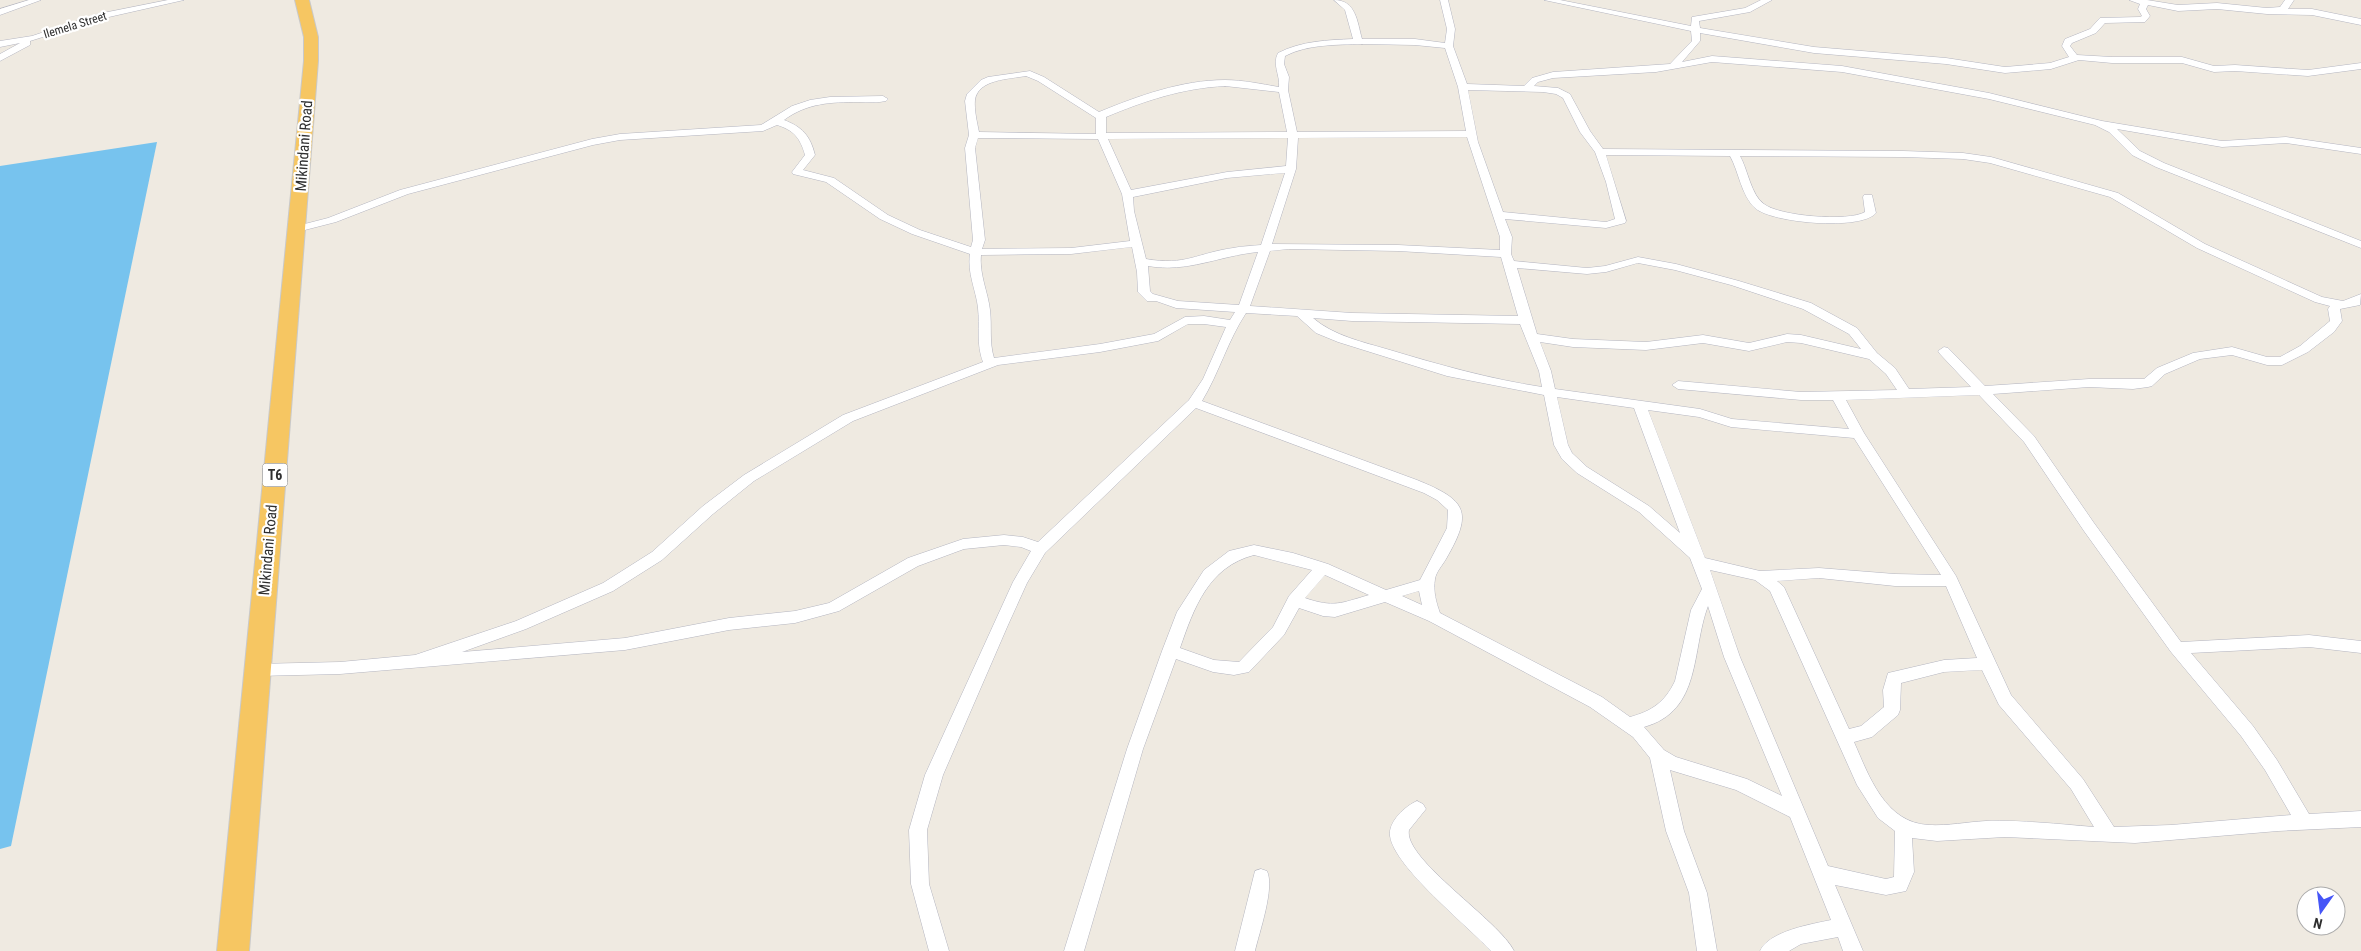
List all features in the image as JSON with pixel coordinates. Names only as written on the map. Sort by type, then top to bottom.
[{"type":"highway","name":"Mikindani Road","points":[[233,951],[311,61],[311,37],[302,0]]},
{"type":"street","points":[[0,12],[37,0]]},
{"type":"street","name":"Ilemela Street","points":[[0,44],[34,38],[98,17],[180,0]]},
{"type":"street","points":[[1338,0],[1349,9],[1358,41]]},
{"type":"street","points":[[1444,0],[1450,29],[1449,46],[1463,87],[1471,134],[1499,216],[1507,244],[1507,259],[1525,320],[1545,371],[1558,434],[1567,456],[1582,470],[1644,509],[1698,558],[1759,576],[1776,587],[1794,621],[1858,771],[1879,810],[1892,821],[1904,827],[1928,834],[1988,828],[2109,835],[2186,832],[2278,823],[2361,820]]},
{"type":"street","points":[[1548,0],[1694,29],[1831,53],[1938,60],[2005,70],[2052,66],[2074,57],[2112,60],[2182,60],[2214,69],[2236,68],[2308,73],[2361,66]]},
{"type":"street","points":[[1674,65],[1694,44],[1696,39],[1694,22],[1700,17],[1747,10],[1768,0]]},
{"type":"street","points":[[2133,0],[2145,3],[2159,3],[2178,8],[2285,5]]},
{"type":"street","points":[[2274,0],[2298,10],[2361,22]]},
{"type":"street","points":[[2074,57],[2066,46],[2068,41],[2093,31],[2103,20],[2142,20],[2146,16],[2142,8],[2145,3]]},
{"type":"street","points":[[0,58],[34,38]]},
{"type":"street","points":[[939,951],[920,884],[917,857],[918,830],[924,802],[984,660],[1020,582],[1040,548],[1194,403],[1209,379],[1233,324],[1243,309],[1291,168],[1293,135],[1282,90],[1284,77],[1280,64],[1281,55],[1285,50],[1300,46],[1358,41],[1426,42],[1449,46]]},
{"type":"street","points":[[1526,89],[1535,80],[1553,76],[1656,69],[1702,60],[1729,60],[1851,70],[1983,95],[2098,123],[2222,144],[2280,140],[2316,143],[2361,151]]},
{"type":"street","points":[[990,363],[984,347],[983,306],[977,285],[974,252],[979,240],[970,148],[974,135],[970,101],[972,94],[988,80],[1022,73],[1041,79],[1100,117]]},
{"type":"street","points":[[1100,117],[1130,104],[1195,86],[1224,83],[1282,90]]},
{"type":"street","points":[[1463,87],[1555,90],[1567,96],[1584,132],[1600,152],[1611,182],[1620,222],[1606,225],[1499,216]]},
{"type":"street","points":[[297,229],[332,220],[404,192],[592,142],[620,136],[763,128],[777,122],[794,108],[815,102],[883,99]]},
{"type":"street","points":[[1100,117],[1102,137],[1128,195],[1128,210],[1138,243],[1144,292],[1151,299],[1156,297],[1176,304],[1352,317],[1525,320]]},
{"type":"street","points":[[777,122],[796,128],[794,130],[800,132],[807,144],[810,155],[797,172],[830,180],[884,217],[916,232],[974,252],[1062,252],[1138,243]]},
{"type":"street","points":[[2098,123],[2112,130],[2136,153],[2160,165],[2361,244]]},
{"type":"street","points":[[974,135],[1102,137],[1471,134]]},
{"type":"street","points":[[1600,152],[1904,154],[1964,156],[1991,160],[2114,195],[2200,246],[2303,293],[2337,305],[2356,302],[2361,298]]},
{"type":"street","points":[[1734,154],[1758,206],[1768,212],[1822,219],[1863,219],[1871,213],[1868,198]]},
{"type":"street","points":[[1128,195],[1139,190],[1227,175],[1291,168]]},
{"type":"street","points":[[1141,262],[1176,266],[1220,254],[1289,246],[1398,248],[1507,259],[1587,271],[1606,269],[1631,261],[1642,260],[1735,283],[1807,306],[1854,332],[1873,356],[1890,371],[1906,394]]},
{"type":"street","points":[[1678,385],[1837,396],[1984,391],[2090,383],[2140,385],[2148,383],[2161,371],[2189,358],[2220,352],[2233,352],[2264,360],[2282,361],[2293,357],[2330,329],[2336,321],[2334,309],[2337,305]]},
{"type":"street","points":[[1301,314],[1312,325],[1331,335],[1410,362],[1515,387],[1700,413],[1731,423],[1858,434]]},
{"type":"street","points":[[414,662],[521,625],[608,587],[657,556],[708,510],[749,478],[840,423],[982,368],[990,363],[1158,338],[1185,321],[1204,320],[1233,324]]},
{"type":"street","points":[[1532,337],[1573,343],[1646,346],[1703,339],[1749,347],[1794,338],[1846,348],[1873,356]]},
{"type":"street","points":[[1944,351],[1967,377],[1984,391],[2037,450],[2089,527],[2177,648],[2247,731],[2271,765],[2304,823]]},
{"type":"street","points":[[1837,396],[1858,434],[1928,541],[1951,581],[1987,664],[2005,700],[2077,784],[2109,835]]},
{"type":"street","points":[[1194,403],[1412,483],[1432,491],[1445,500],[1456,510],[1456,521],[1429,573],[1426,583],[1427,600],[1434,617]]},
{"type":"street","points":[[1640,406],[1710,589],[1732,657],[1758,716],[1852,951]]},
{"type":"street","points":[[257,670],[340,668],[625,644],[729,624],[795,617],[834,607],[913,562],[963,544],[1004,540],[1023,542],[1040,548]]},
{"type":"street","points":[[1074,951],[1132,758],[1185,612],[1199,587],[1209,574],[1234,555],[1247,551],[1266,551],[1323,568],[1434,617],[1587,697],[1629,724],[1651,744],[1658,755],[1675,831],[1698,892],[1708,951]]},
{"type":"street","points":[[1170,651],[1213,666],[1234,669],[1243,668],[1279,631],[1294,600],[1323,568]]},
{"type":"street","points":[[1759,576],[1819,573],[1912,581],[1951,581]]},
{"type":"street","points":[[1294,600],[1323,610],[1335,611],[1426,583]]},
{"type":"street","points":[[1629,724],[1655,717],[1670,706],[1676,698],[1683,680],[1699,609],[1710,589]]},
{"type":"street","points":[[2177,648],[2309,640],[2361,646]]},
{"type":"street","points":[[1845,737],[1866,732],[1892,710],[1891,690],[1894,678],[1944,666],[1987,664]]},
{"type":"street","points":[[1658,755],[1671,763],[1740,784],[1795,811]]},
{"type":"street","points":[[1417,809],[1401,826],[1399,838],[1404,849],[1415,864],[1504,951]]},
{"type":"street","points":[[1820,873],[1886,887],[1900,885],[1906,873],[1902,841],[1904,827]]},
{"type":"street","points":[[1245,951],[1255,914],[1261,877]]},
{"type":"street","points":[[1770,951],[1798,936],[1842,927]]},
{"type":"water","points":[[157,142],[11,846],[0,849],[0,166]]}]
